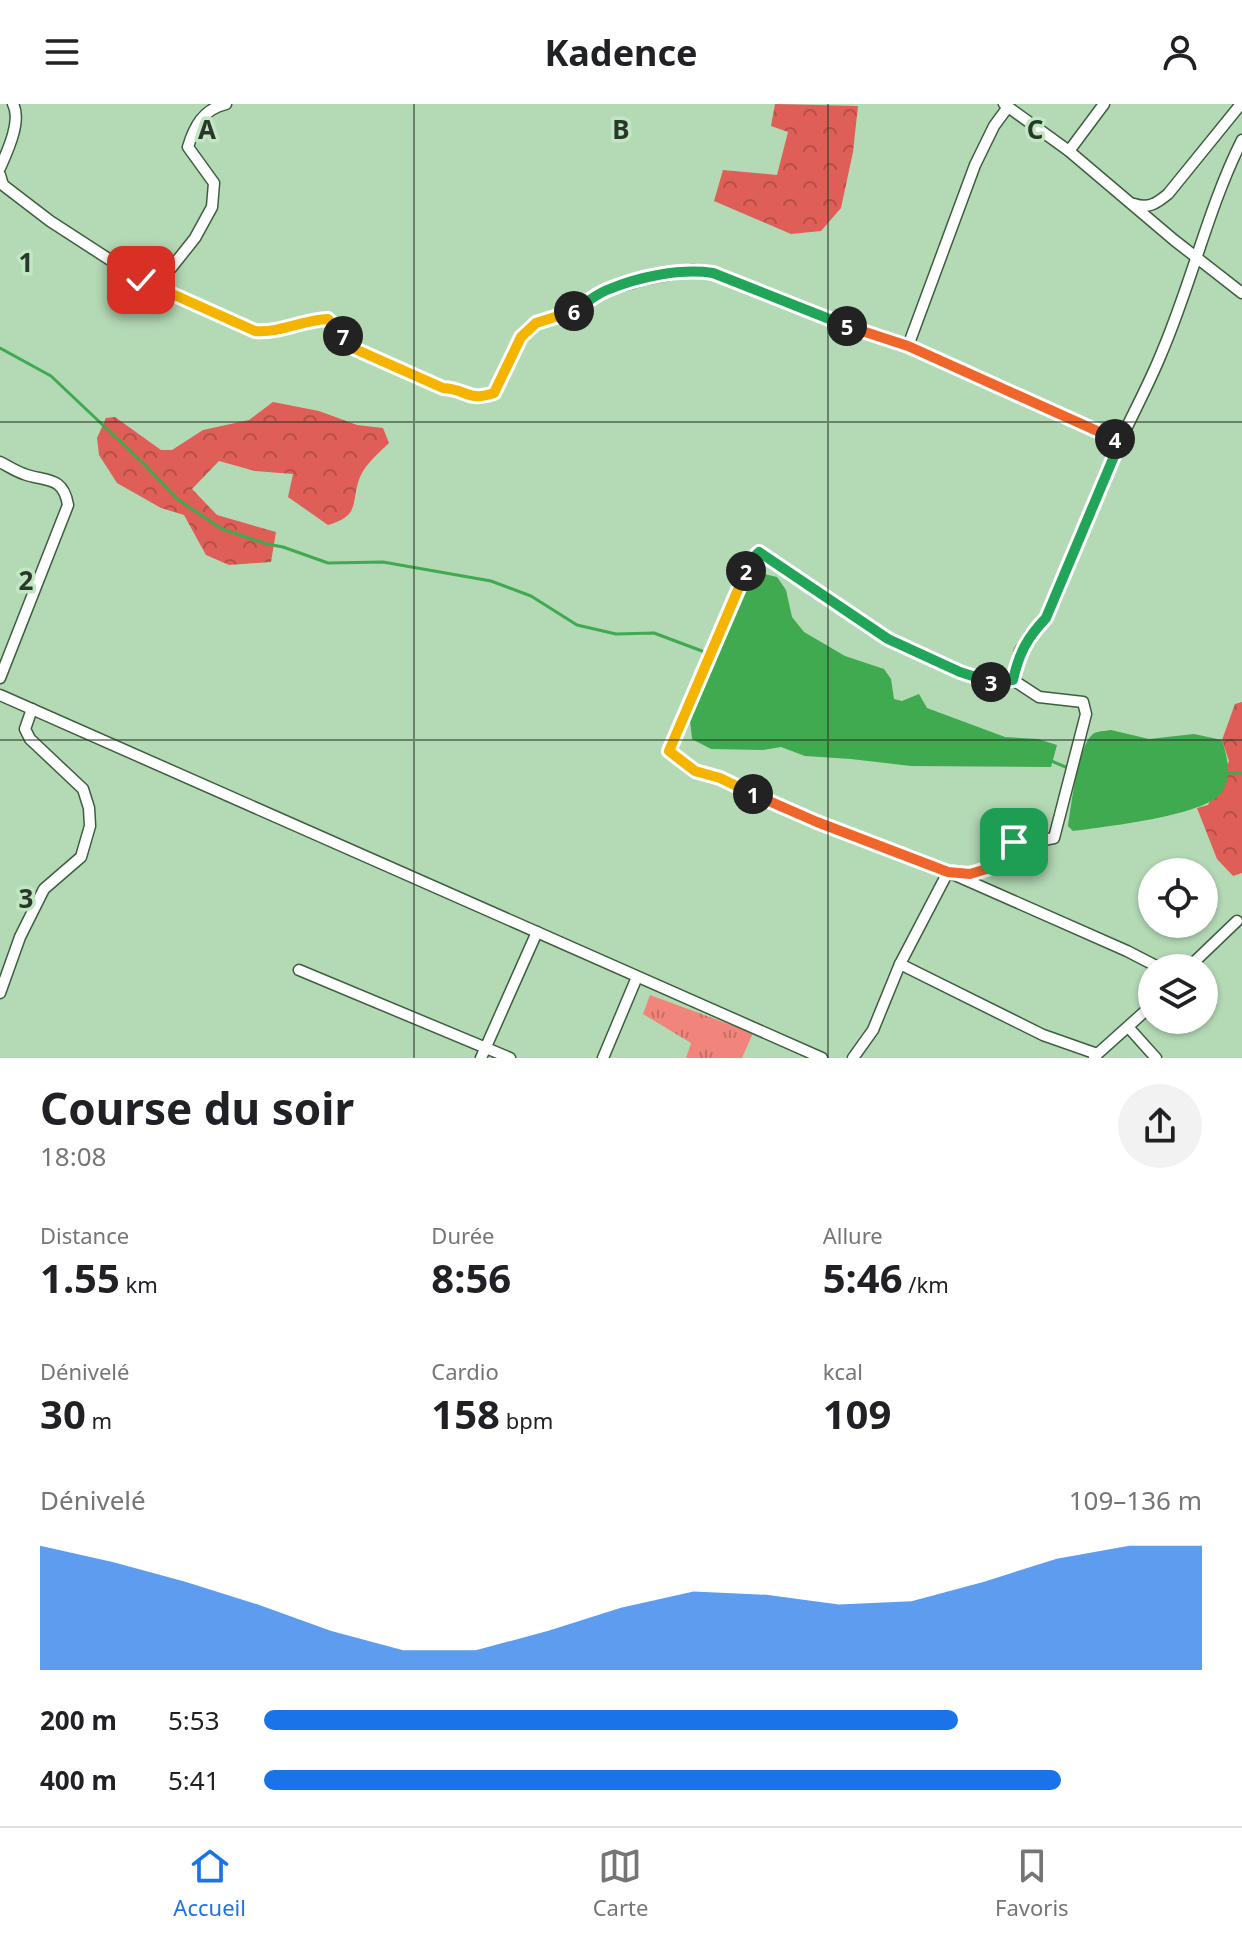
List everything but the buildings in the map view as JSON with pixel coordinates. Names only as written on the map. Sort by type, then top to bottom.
[{"type":"street","points":[[0,168],[9,148],[17,111],[13,104]]},
{"type":"street","points":[[165,290],[164,277],[195,238],[212,207],[214,183],[188,147],[195,125],[217,106],[226,104]]},
{"type":"street","points":[[1069,151],[1104,104]]},
{"type":"street","points":[[1129,202],[1142,207],[1154,205],[1168,194],[1241,104]]},
{"type":"street","points":[[908,346],[975,165],[1006,106],[1069,151],[1242,293]]},
{"type":"street","points":[[1013,680],[1020,651],[1046,618],[1055,600],[1120,442],[1163,352],[1198,258],[1217,193],[1242,140]]},
{"type":"street","points":[[0,175],[3,185],[50,221],[141,280],[255,331],[273,332],[305,320],[328,319],[355,349],[443,388],[478,398],[494,393],[521,337],[536,323],[574,311],[604,291],[693,270],[713,273],[822,317],[908,346],[1120,442]]},
{"type":"street","points":[[0,462],[26,475],[46,478],[58,484],[67,493],[68,505],[0,678]]},
{"type":"street","points":[[948,872],[970,874],[1003,864],[1018,838],[1038,841],[1054,838],[1061,822],[1086,714],[1083,702],[1039,697],[1013,680],[993,682],[960,672],[888,639],[759,552],[750,561],[669,751],[695,771],[720,778],[817,822],[948,872],[1138,957]]},
{"type":"street","points":[[0,695],[822,1058]]},
{"type":"street","points":[[0,993],[20,937],[44,889],[81,857],[90,826],[83,789],[30,739],[25,729],[32,709]]},
{"type":"street","points":[[853,1058],[873,1030],[900,964],[948,872]]},
{"type":"street","points":[[1203,954],[1237,921]]},
{"type":"street","points":[[481,1058],[537,932]]},
{"type":"street","points":[[900,964],[1043,1035],[1095,1056],[1138,1019]]},
{"type":"street","points":[[299,970],[510,1058]]},
{"type":"street","points":[[603,1058],[637,977]]},
{"type":"street","points":[[1129,1028],[1156,1058]]},
{"type":"green space","points":[[775,104],[858,106],[853,152],[841,208],[821,231],[791,234],[714,201],[723,170],[777,175],[788,132],[771,126]]},
{"type":"green space","points":[[273,402],[319,411],[357,425],[383,428],[389,443],[362,472],[350,512],[328,525],[288,497],[293,474],[255,471],[219,461],[192,489],[217,515],[276,532],[271,562],[229,565],[206,555],[184,515],[161,508],[117,483],[99,455],[97,438],[106,418],[115,417],[161,450],[172,450],[203,430],[249,420]]},
{"type":"green space","points":[[1242,702],[1242,873],[1233,876],[1217,858],[1197,808],[1208,805],[1229,761],[1222,740],[1235,704]]},
{"type":"green space","points":[[650,995],[753,1033],[742,1058],[686,1058],[691,1043],[643,1014]]},
{"type":"shaded area","points":[[755,572],[777,577],[786,590],[792,617],[804,632],[845,656],[884,669],[891,679],[894,699],[902,701],[919,694],[927,708],[1005,737],[1038,739],[1057,745],[1051,767],[911,766],[805,756],[781,747],[763,750],[711,749],[692,739],[690,720]]},
{"type":"shaded area","points":[[1111,730],[1149,739],[1194,734],[1222,740],[1228,767],[1225,787],[1211,801],[1175,814],[1073,831],[1068,826],[1083,750],[1093,734]]},
{"type":"waterway","points":[[0,348],[51,376],[177,499],[222,529],[328,563],[383,562],[491,581],[531,596],[577,625],[616,634],[654,633],[702,651]]},
{"type":"waterway","points":[[1049,760],[1068,768]]},
{"type":"waterway","points":[[1226,773],[1242,773]]},
{"type":"route","points":[[141,280],[255,331],[273,332],[305,320],[328,319],[355,349],[443,388],[478,398],[494,393],[521,337],[536,323],[574,311],[604,291],[630,283],[693,270],[713,273],[822,317],[908,346],[1120,442],[1055,600],[1046,618],[1020,651],[1013,680],[993,682],[960,672],[888,639],[759,552],[750,561],[669,751],[695,771],[720,778],[817,822],[948,872],[970,874],[1003,864],[1014,842]]}]
